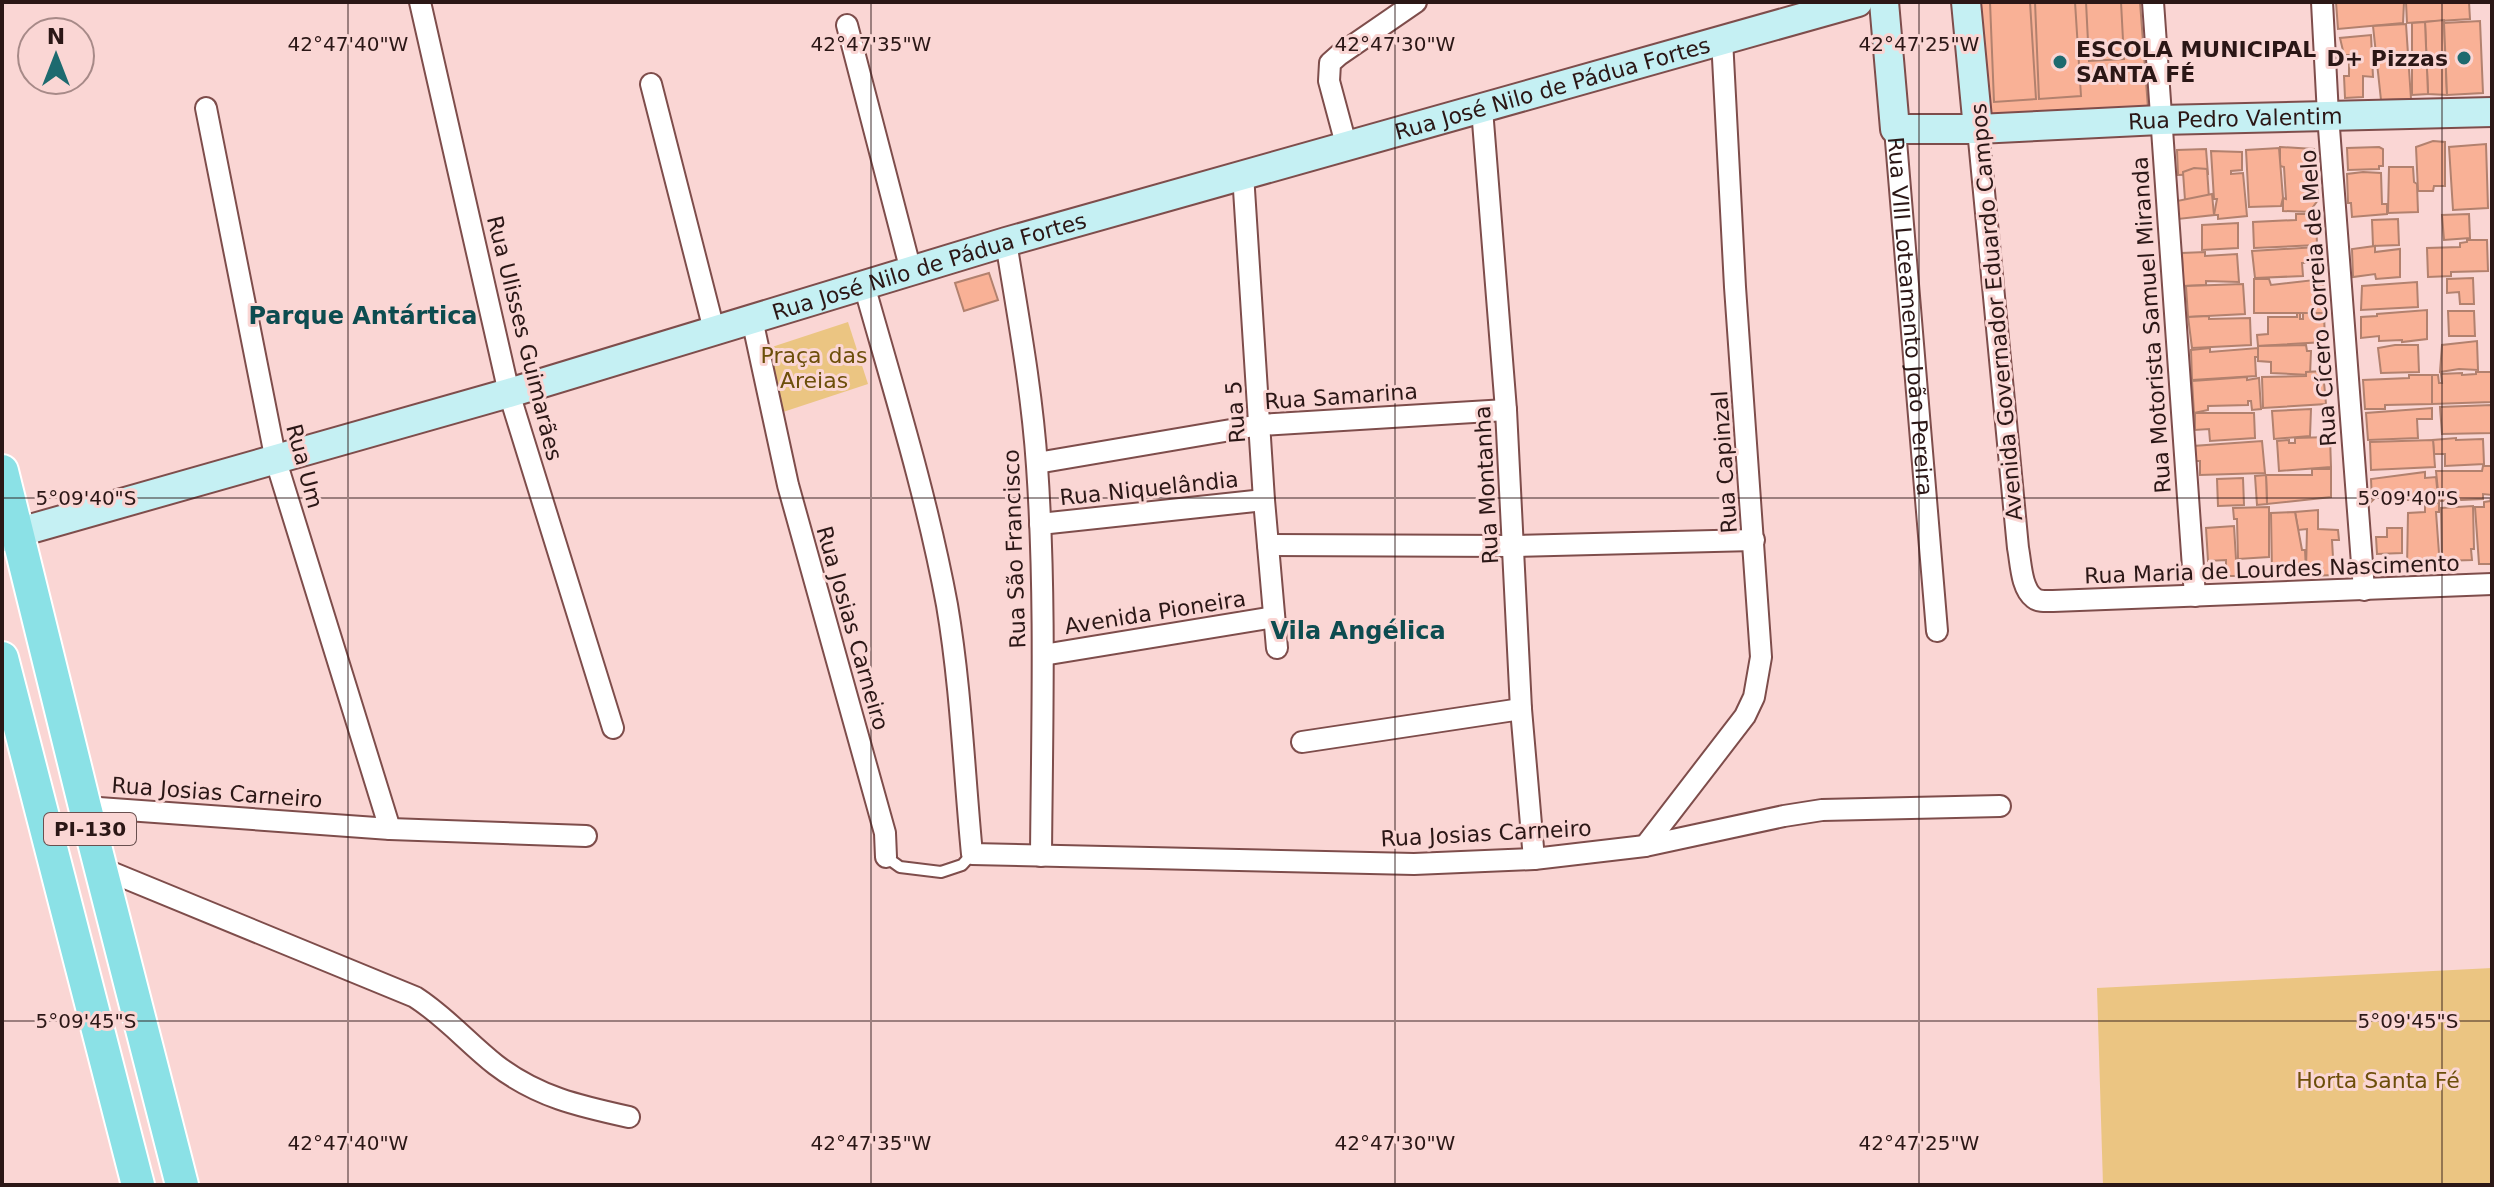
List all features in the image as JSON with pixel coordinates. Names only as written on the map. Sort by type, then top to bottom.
[{"type":"main road","name":"PI-130","points":[[2,471],[10,535],[85,807],[182,1185]]},
{"type":"main road","name":"PI-130","points":[[2,658],[138,1185]]},
{"type":"main road","points":[[112,1083],[155,1077]]},
{"type":"street","name":"Rua Ulisses Guimarães","points":[[420,2],[509,393],[613,728]]},
{"type":"street","points":[[1347,148],[1329,81],[1330,63],[1416,2]]},
{"type":"street","name":"Rua José Nilo de Pádua Fortes","points":[[10,535],[509,393],[1006,242],[1858,2]]},
{"type":"street","name":"Rua VIII Loteamento João Pereira","points":[[1884,2],[1937,631]]},
{"type":"street","name":"Avenida Governador Eduardo Campos","points":[[1966,2],[2018,548],[2027,588],[2036,600],[2053,601]]},
{"type":"street","name":"Rua Motorista Samuel Miranda","points":[[2153,2],[2195,596]]},
{"type":"street","name":"Rua Cícero Correia de Melo","points":[[2322,2],[2364,590]]},
{"type":"street","points":[[847,25],[911,271]]},
{"type":"street","name":"Rua Capinzal","points":[[1645,846],[1745,716],[1754,697],[1761,657],[1735,287],[1722,39]]},
{"type":"street","points":[[651,84],[714,330]]},
{"type":"street","name":"Rua Um","points":[[206,108],[276,461],[390,829]]},
{"type":"street","name":"Rua Montanha","points":[[1482,109],[1506,410],[1521,709],[1534,859]]},
{"type":"street","name":"Rua Pedro Valentim","points":[[1895,129],[2492,112]]},
{"type":"street","name":"Rua 5","points":[[1243,174],[1277,648]]},
{"type":"street","name":"Rua São Francisco","points":[[1006,242],[1025,360],[1037,463],[1043,655],[1041,856]]},
{"type":"street","points":[[864,285],[899,408],[947,606],[972,854]]},
{"type":"street","name":"Rua Josias Carneiro","points":[[752,319],[788,485],[885,833],[886,857]]},
{"type":"street","name":"Rua Samarina","points":[[1037,463],[1260,425],[1506,410]]},
{"type":"street","name":"Rua Niquelândia","points":[[1040,524],[1264,500]]},
{"type":"street","points":[[1268,545],[1513,546],[1754,540]]},
{"type":"street","name":"Rua Maria de Lourdes Nascimento","points":[[2053,601],[2492,584]]},
{"type":"street","name":"Avenida Pioneira","points":[[1043,655],[1274,617]]},
{"type":"street","points":[[1302,742],[1521,709]]},
{"type":"street","name":"Rua Josias Carneiro","points":[[972,854],[1414,864],[1534,859],[1645,846],[1822,810],[2000,806]]},
{"type":"street","name":"Rua Josias Carneiro","points":[[85,807],[390,829],[586,836]]},
{"type":"street","points":[[101,868],[415,997],[522,1083],[568,1103],[629,1117]]},
{"type":"lane","name":"Rua Josias Carneiro","points":[[886,857],[900,867],[941,872],[962,865],[972,854]]},
{"type":"green space","name":"Praça das Areias","points":[[848,322],[868,384],[780,413],[760,351]]},
{"type":"green space","name":"Horta Santa Fé","points":[[2492,968],[2492,1185],[2103,1185],[2097,988]]},
{"type":"building","name":"ESCOLA MUNICIPAL SANTA FÉ","points":[[1972,2],[2140,2],[2149,121],[1978,129]]},
{"type":"building","points":[[1990,2],[2030,2],[2036,99],[1994,102]]},
{"type":"building","points":[[2035,2],[2075,2],[2081,96],[2039,99]]},
{"type":"building","points":[[2086,2],[2121,2],[2124,59],[2089,61]]},
{"type":"building","points":[[2336,2],[2404,2],[2403,23],[2338,29]]},
{"type":"building","points":[[2406,2],[2469,2],[2470,19],[2407,23]]},
{"type":"building","points":[[2444,20],[2447,95],[2428,94],[2425,22]]},
{"type":"building","name":"D+ Pizzas","points":[[2480,21],[2483,93],[2447,95],[2444,23]]},
{"type":"building","points":[[2425,22],[2428,94],[2412,95],[2412,23]]},
{"type":"building","points":[[2406,24],[2411,99],[2381,100],[2373,26]]},
{"type":"building","points":[[2371,35],[2373,77],[2363,76],[2363,97],[2345,98],[2344,76],[2349,76],[2349,55],[2344,55],[2340,38]]},
{"type":"building","points":[[2433,141],[2445,142],[2445,186],[2434,186],[2433,191],[2418,191],[2416,147]]},
{"type":"building","points":[[2486,144],[2488,208],[2453,210],[2449,147]]},
{"type":"building","points":[[2280,147],[2314,149],[2314,165],[2309,165],[2309,178],[2317,178],[2318,200],[2313,212],[2283,211],[2283,198],[2286,199]]},
{"type":"building","points":[[2279,148],[2281,206],[2249,207],[2246,150]]},
{"type":"building","points":[[2347,148],[2383,149],[2383,166],[2379,169],[2348,170]]},
{"type":"building","points":[[2206,149],[2208,174],[2178,175],[2177,150]]},
{"type":"building","points":[[2211,151],[2242,152],[2242,170],[2231,171],[2231,174],[2243,173],[2247,216],[2218,219],[2218,215],[2214,215],[2217,199],[2214,199]]},
{"type":"building","points":[[2389,167],[2413,167],[2418,212],[2388,213]]},
{"type":"building","points":[[2194,168],[2207,169],[2209,198],[2185,200],[2183,172]]},
{"type":"building","points":[[2381,173],[2382,204],[2387,204],[2387,214],[2352,217],[2347,174]]},
{"type":"building","points":[[2212,194],[2214,215],[2178,219],[2177,201]]},
{"type":"building","points":[[2296,214],[2316,214],[2317,245],[2254,248],[2253,222],[2296,220]]},
{"type":"building","points":[[2469,214],[2470,238],[2444,240],[2442,215]]},
{"type":"building","points":[[2398,219],[2399,245],[2373,246],[2372,220]]},
{"type":"building","points":[[2238,223],[2238,248],[2202,250],[2202,225]]},
{"type":"building","points":[[2487,240],[2488,271],[2451,272],[2451,276],[2428,277],[2427,248],[2460,247],[2460,243]]},
{"type":"building","points":[[2375,246],[2375,252],[2400,249],[2400,277],[2376,279],[2375,274],[2353,277],[2352,249]]},
{"type":"building","points":[[2317,247],[2318,263],[2302,263],[2303,276],[2255,278],[2252,251]]},
{"type":"building","points":[[2205,252],[2205,256],[2237,254],[2239,282],[2206,281],[2206,285],[2183,286],[2182,253]]},
{"type":"building","points":[[989,273],[998,300],[964,311],[955,283]]},
{"type":"building","points":[[2473,278],[2474,304],[2460,304],[2459,292],[2447,293],[2447,279]]},
{"type":"building","points":[[2254,279],[2269,279],[2271,285],[2323,279],[2324,313],[2254,313]]},
{"type":"building","points":[[2417,282],[2418,307],[2361,310],[2362,286]]},
{"type":"building","points":[[2243,284],[2245,314],[2188,317],[2186,286]]},
{"type":"building","points":[[2427,310],[2427,339],[2402,342],[2379,341],[2379,336],[2361,338],[2361,317]]},
{"type":"building","points":[[2448,311],[2474,311],[2475,336],[2449,336]]},
{"type":"building","points":[[2297,313],[2303,319],[2303,313],[2324,313],[2325,342],[2258,346],[2257,335],[2268,334],[2268,317],[2297,317]]},
{"type":"building","points":[[2209,316],[2209,319],[2250,318],[2251,345],[2192,348],[2188,317]]},
{"type":"building","points":[[2477,341],[2478,370],[2440,372],[2442,345]]},
{"type":"building","points":[[2306,345],[2307,351],[2311,351],[2310,375],[2271,373],[2271,362],[2258,361],[2258,346]]},
{"type":"building","points":[[2418,345],[2419,372],[2381,373],[2378,348]]},
{"type":"building","points":[[2210,348],[2210,352],[2258,348],[2256,376],[2192,380],[2191,350]]},
{"type":"building","points":[[2323,371],[2326,404],[2263,408],[2262,377],[2306,376],[2306,372]]},
{"type":"building","points":[[2492,372],[2492,402],[2432,404],[2432,375],[2438,375],[2439,383],[2442,383],[2441,374]]},
{"type":"building","points":[[2409,375],[2432,375],[2432,404],[2385,405],[2385,409],[2365,409],[2363,380],[2409,378]]},
{"type":"building","points":[[2247,377],[2247,380],[2259,378],[2261,409],[2252,410],[2251,401],[2248,401],[2248,405],[2208,406],[2208,410],[2194,413],[2192,381]]},
{"type":"building","points":[[2492,405],[2492,433],[2442,434],[2440,407]]},
{"type":"building","points":[[2432,408],[2432,419],[2417,419],[2418,438],[2368,440],[2366,413]]},
{"type":"building","points":[[2311,409],[2310,436],[2274,439],[2272,411]]},
{"type":"building","points":[[2195,413],[2254,413],[2255,438],[2210,441],[2209,429],[2195,430]]},
{"type":"building","points":[[2330,437],[2331,467],[2279,471],[2277,441],[2295,443],[2295,438]]},
{"type":"building","points":[[2483,439],[2484,464],[2445,466],[2445,454],[2434,454],[2433,440]]},
{"type":"building","points":[[2433,440],[2435,467],[2371,470],[2370,442]]},
{"type":"building","points":[[2262,441],[2265,473],[2200,475],[2200,461],[2194,461],[2193,446]]},
{"type":"building","points":[[2483,466],[2492,466],[2492,495],[2483,494],[2483,499],[2439,501],[2436,471],[2482,471]]},
{"type":"building","points":[[2312,469],[2331,469],[2331,497],[2267,504],[2266,475],[2312,475]]},
{"type":"building","points":[[2425,472],[2425,478],[2436,477],[2438,498],[2390,501],[2390,497],[2372,501],[2371,479]]},
{"type":"building","points":[[2266,475],[2267,504],[2257,505],[2255,476]]},
{"type":"building","points":[[2243,478],[2244,505],[2218,506],[2217,479]]},
{"type":"building","points":[[2491,498],[2492,564],[2479,564],[2475,507],[2484,507],[2484,502]]},
{"type":"building","points":[[2425,503],[2439,503],[2439,512],[2436,512],[2440,567],[2407,568],[2408,513],[2425,512]]},
{"type":"building","points":[[2473,506],[2472,560],[2442,561],[2441,508]]},
{"type":"building","points":[[2269,507],[2269,557],[2238,559],[2237,519],[2234,519],[2233,508]]},
{"type":"building","points":[[2318,510],[2318,529],[2338,530],[2339,540],[2332,540],[2334,575],[2310,576],[2309,570],[2306,570],[2307,529],[2298,530],[2295,512]]},
{"type":"building","points":[[2295,512],[2302,550],[2305,550],[2306,570],[2272,574],[2271,513]]},
{"type":"building","points":[[2234,526],[2237,576],[2226,576],[2226,560],[2208,561],[2206,528]]},
{"type":"building","points":[[2387,528],[2402,528],[2402,553],[2377,554],[2376,537],[2387,537]]},
{"type":"place","name":"D+ Pizzas","points":[[2464,58]]},
{"type":"place","name":"ESCOLA MUNICIPAL SANTA FÉ","points":[[2060,62]]},
{"type":"district","name":"Parque Antártica","points":[[363,316]]},
{"type":"district","name":"Vila Angélica","points":[[1358,631]]}]
